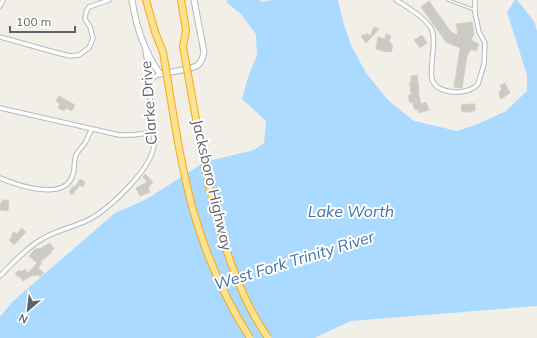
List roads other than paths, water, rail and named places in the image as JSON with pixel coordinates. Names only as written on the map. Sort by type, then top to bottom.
[{"type":"highway","name":"Jacksboro Highway","points":[[146,0],[155,32],[163,52],[173,115],[193,210],[214,270],[250,338]]},
{"type":"highway","name":"Jacksboro Highway","points":[[181,0],[186,30],[183,47],[200,142],[215,213],[227,253],[240,286],[268,338]]},
{"type":"main road","points":[[132,0],[136,23],[143,44],[160,74],[199,64],[204,52],[194,0]]},
{"type":"street","points":[[0,6],[3,0]]},
{"type":"street","points":[[0,37],[70,56],[79,55],[89,48],[92,38],[90,27],[85,19],[86,12],[89,7],[109,0]]},
{"type":"street","points":[[396,0],[427,23],[432,29],[434,46],[432,79],[440,88],[453,93],[466,92],[476,87],[484,64],[485,43],[479,32],[475,10],[475,0]]},
{"type":"street","name":"Clarke Drive","points":[[0,276],[37,242],[91,219],[112,203],[145,167],[154,148],[154,132],[147,62],[143,44]]},
{"type":"street","points":[[149,87],[152,78],[160,74]]},
{"type":"street","points":[[0,108],[123,135],[154,132]]},
{"type":"street","points":[[0,178],[30,188],[54,189],[66,186],[74,172],[76,155],[92,129]]},
{"type":"lane","points":[[448,0],[475,10]]},
{"type":"water","name":"Lake Worth","points":[[228,0],[259,0],[263,2],[272,0],[338,0],[351,45],[366,73],[388,100],[414,121],[457,131],[478,124],[506,111],[527,91],[527,75],[507,12],[515,0],[517,0],[534,21],[537,31],[537,306],[351,321],[314,338],[0,338],[0,317],[12,302],[115,213],[145,200],[205,162],[254,150],[264,143],[266,121],[242,99],[249,74],[257,55],[256,34],[241,14],[226,2]]},
{"type":"water label","name":"West Fork Trinity River","points":[[294,260]]}]
